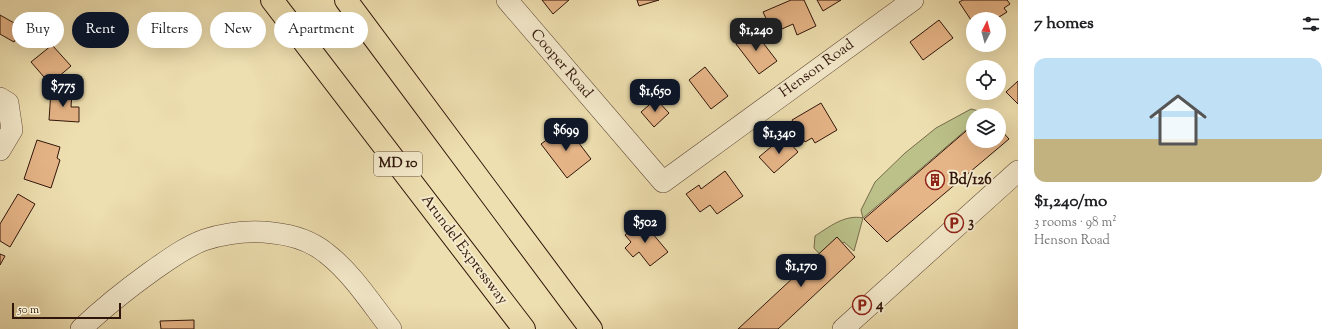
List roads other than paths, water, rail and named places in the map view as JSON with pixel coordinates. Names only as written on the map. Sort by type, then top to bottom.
[{"type":"highway","name":"Arundel Expressway","points":[[272,0],[524,329]]},
{"type":"highway","points":[[346,0],[591,329]]},
{"type":"street","name":"Cooper Road","points":[[507,0],[663,182]]},
{"type":"street","name":"Henson Road","points":[[663,182],[913,0]]},
{"type":"street","points":[[0,150],[12,130],[4,100]]},
{"type":"street","points":[[842,329],[1018,172]]},
{"type":"street","points":[[81,329],[138,282],[187,248],[218,236],[251,232],[279,234],[299,238],[311,243],[326,253],[354,281],[391,329]]},
{"type":"place","name":"Bd/126","points":[[935,180]]},
{"type":"place","name":"3","points":[[954,223]]},
{"type":"place","name":"4","points":[[862,305]]}]
